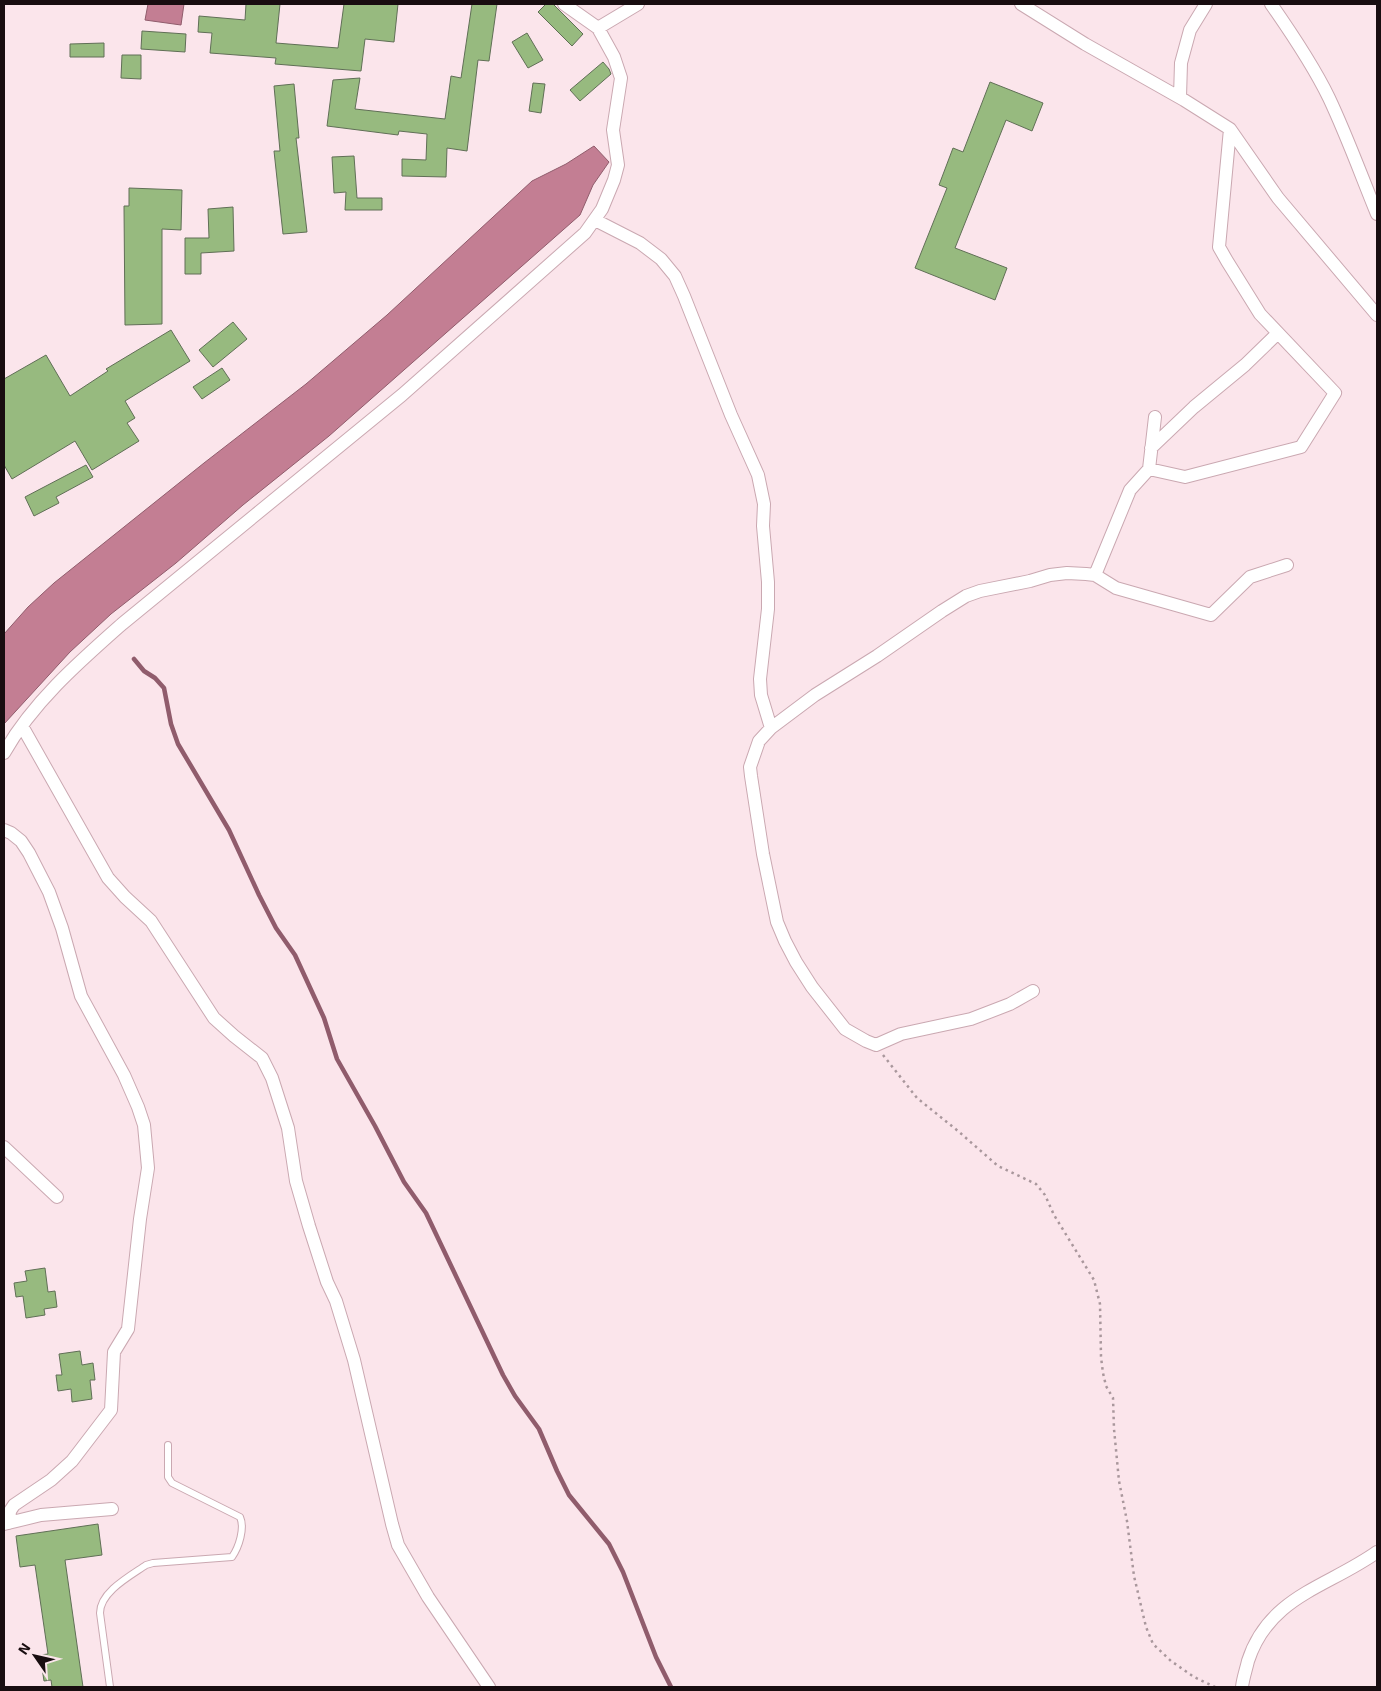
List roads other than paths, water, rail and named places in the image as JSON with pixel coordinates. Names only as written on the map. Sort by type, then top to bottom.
[{"type":"street","points":[[4,753],[22,726],[50,693],[92,651],[122,624],[402,396],[585,233],[595,220],[608,196],[618,164],[613,130],[621,78],[614,57],[598,28],[564,4]]},
{"type":"street","points":[[598,28],[638,4]]},
{"type":"street","points":[[1021,4],[1085,44],[1180,97],[1230,129],[1278,198],[1377,311]]},
{"type":"street","points":[[1180,97],[1181,63],[1190,30],[1206,4]]},
{"type":"street","points":[[1271,4],[1310,63],[1328,97],[1377,214]]},
{"type":"street","points":[[1149,469],[1185,477],[1301,447],[1335,394],[1260,314],[1227,262],[1220,247],[1230,129]]},
{"type":"street","points":[[595,220],[640,243],[662,259],[675,276],[730,415],[758,475],[764,504],[763,526],[768,582],[768,610],[760,687],[772,728]]},
{"type":"street","points":[[1151,448],[1194,406],[1245,365],[1278,333]]},
{"type":"street","points":[[1095,575],[1130,490],[1149,469],[1156,417]]},
{"type":"street","points":[[1033,991],[1010,1004],[971,1019],[901,1034],[876,1045],[866,1042],[845,1029],[812,987],[796,962],[777,922],[763,854],[750,767],[759,741],[772,728],[815,695],[966,596],[980,591],[1050,575],[1067,573],[1095,575],[1116,588],[1211,615],[1250,577],[1266,574],[1287,565]]},
{"type":"street","points":[[22,726],[108,878],[151,921],[214,1018],[262,1058],[272,1078],[288,1128],[296,1181],[309,1226],[354,1360],[398,1545],[433,1604],[489,1687]]},
{"type":"street","points":[[4,830],[21,841],[49,892],[62,928],[81,996],[124,1075],[138,1108],[144,1125],[148,1168],[140,1218],[128,1329],[114,1352],[111,1410],[72,1461],[51,1480],[14,1505],[6,1523]]},
{"type":"street","points":[[4,1147],[57,1197]]},
{"type":"street","points":[[6,1523],[41,1515],[112,1509]]},
{"type":"street","points":[[1242,1687],[1257,1638],[1280,1610],[1308,1591],[1377,1552]]},
{"type":"lane","points":[[110,1687],[100,1613],[100,1606],[108,1594],[146,1564],[232,1557],[239,1543],[243,1523],[240,1517],[172,1483],[168,1477],[168,1445]]},
{"type":"waterway","points":[[134,659],[144,671],[155,678],[164,688],[171,724],[178,744],[229,830],[276,928],[295,955],[324,1018],[337,1059],[404,1182],[426,1213],[503,1375],[515,1396],[539,1429],[569,1495],[609,1544],[623,1572],[656,1657],[671,1687]]}]
